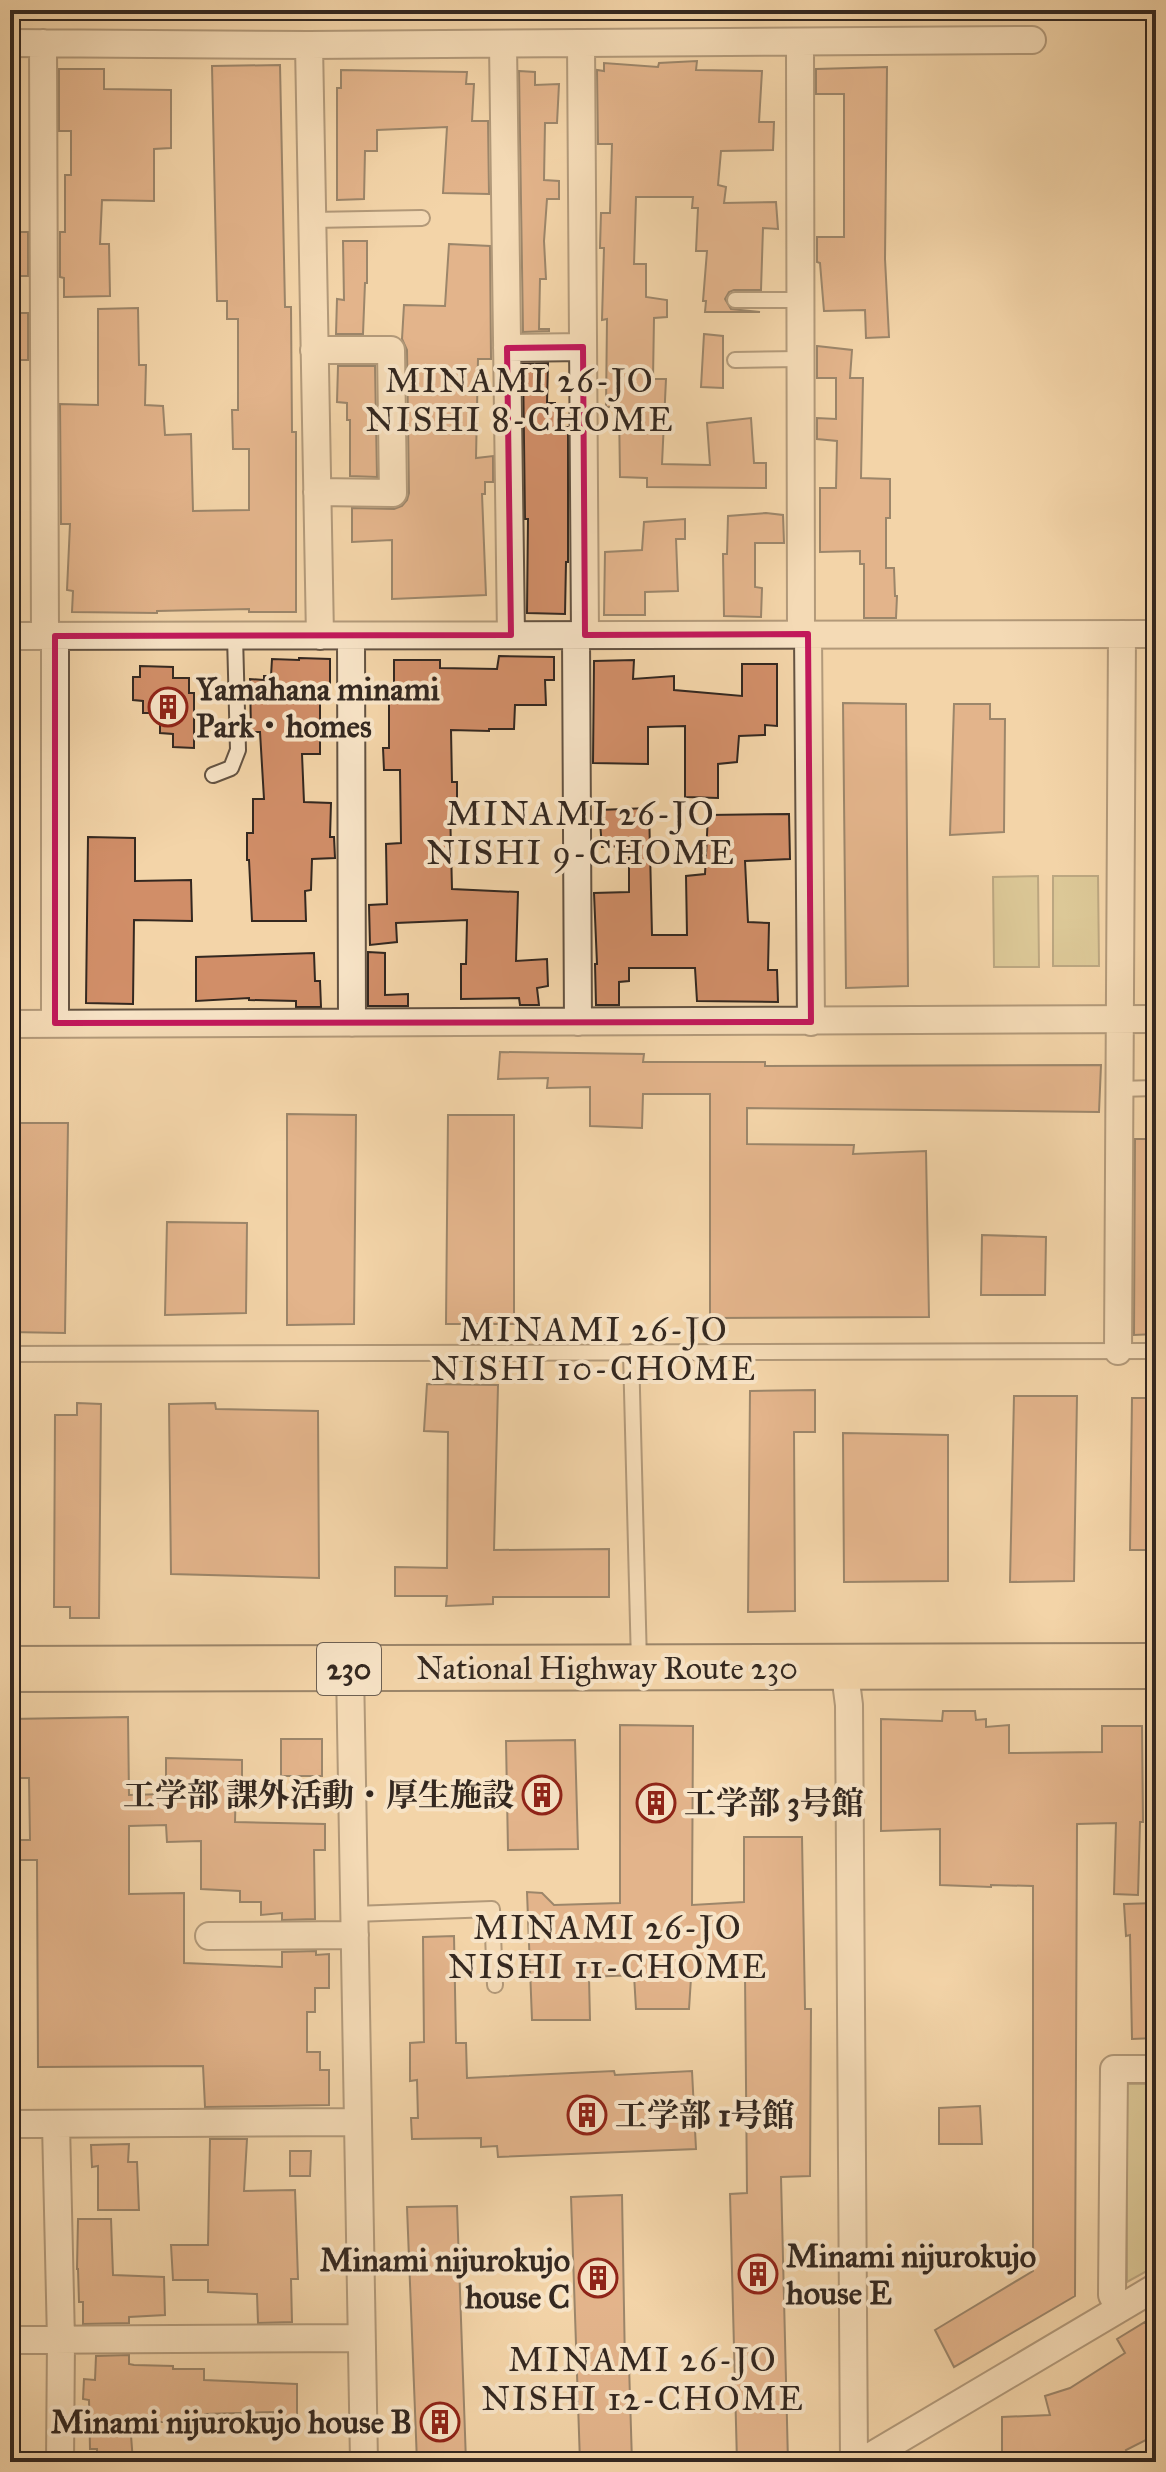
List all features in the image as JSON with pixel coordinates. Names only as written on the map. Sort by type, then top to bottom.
[{"type":"highway","name":"National Highway Route 230","points":[[10,1669],[1156,1666]]},
{"type":"street","points":[[10,43],[309,45],[1032,40]]},
{"type":"street","points":[[800,42],[804,634],[811,1022]]},
{"type":"street","points":[[43,43],[55,1023]]},
{"type":"street","points":[[578,1022],[583,347],[581,43]]},
{"type":"street","points":[[503,44],[511,635]]},
{"type":"street","points":[[309,45],[320,636]]},
{"type":"street","points":[[507,348],[583,347]]},
{"type":"street","points":[[314,350],[391,350],[393,493],[317,492]]},
{"type":"street","points":[[1118,1351],[1122,634]]},
{"type":"street","points":[[10,636],[1156,634]]},
{"type":"street","points":[[351,636],[352,1023]]},
{"type":"street","points":[[10,1024],[1156,1019]]},
{"type":"street","points":[[844,1666],[849,1705],[854,2462]]},
{"type":"street","points":[[350,1669],[364,2462]]},
{"type":"street","points":[[209,1936],[354,1924]]},
{"type":"street","points":[[1119,2309],[1112,2295],[1114,2069],[1156,2069]]},
{"type":"street","points":[[10,2124],[358,2122]]},
{"type":"street","points":[[56,2124],[61,2340],[60,2462]]},
{"type":"street","points":[[861,2462],[1156,2287]]},
{"type":"street","points":[[10,2340],[361,2338]]},
{"type":"lane","points":[[312,220],[422,218]]},
{"type":"lane","points":[[735,300],[801,300]]},
{"type":"lane","points":[[735,360],[801,359]]},
{"type":"lane","points":[[213,775],[231,768],[238,750],[235,636]]},
{"type":"lane","points":[[1118,1089],[1156,1088]]},
{"type":"lane","points":[[10,1354],[1156,1351]]},
{"type":"lane","points":[[631,1352],[639,1667]]},
{"type":"lane","points":[[354,1924],[492,1909],[495,1985]]},
{"type":"highlighted area","points":[[583,347],[585,635],[808,634],[811,1022],[55,1023],[55,636],[511,635],[507,348]]},
{"type":"shaded area","points":[[1038,876],[1039,967],[994,967],[993,877]]},
{"type":"shaded area","points":[[1053,876],[1098,876],[1099,966],[1053,966]]},
{"type":"shaded area","points":[[1126,2084],[1156,2084],[1156,2266],[1127,2282]]},
{"type":"building","points":[[697,61],[696,70],[762,71],[759,122],[774,122],[773,150],[721,151],[718,185],[726,187],[724,203],[776,202],[778,229],[763,228],[761,290],[734,290],[725,299],[731,309],[760,312],[705,312],[707,251],[696,251],[698,208],[692,208],[693,197],[636,197],[634,264],[646,264],[646,297],[667,300],[667,317],[654,318],[653,379],[666,379],[662,464],[710,465],[707,423],[751,418],[754,463],[766,463],[766,488],[647,487],[647,478],[620,477],[619,407],[606,407],[607,319],[602,320],[604,248],[600,248],[601,213],[610,213],[612,144],[598,144],[597,70],[604,71],[604,63],[658,67],[659,63]]},
{"type":"building","points":[[280,65],[285,307],[291,307],[292,432],[296,432],[296,612],[249,612],[249,609],[157,613],[72,612],[73,591],[67,590],[70,524],[61,524],[60,404],[98,405],[98,309],[138,308],[139,365],[146,365],[145,405],[163,406],[165,435],[191,434],[193,511],[249,510],[249,449],[233,449],[232,410],[238,410],[238,319],[227,319],[227,301],[217,301],[212,66]]},
{"type":"building","points":[[887,67],[885,259],[889,337],[866,338],[865,310],[824,311],[817,237],[844,237],[844,94],[816,94],[816,69]]},
{"type":"building","points":[[59,69],[104,69],[104,89],[171,90],[171,148],[154,149],[154,201],[102,200],[100,244],[109,244],[110,296],[64,297],[64,278],[60,277],[60,232],[65,232],[65,175],[71,175],[71,131],[59,131]]},
{"type":"building","points":[[341,70],[467,72],[466,84],[474,84],[472,121],[488,121],[489,194],[443,193],[447,127],[377,130],[377,151],[365,151],[364,199],[337,200],[337,88],[341,88]]},
{"type":"building","points":[[519,71],[535,72],[535,85],[559,84],[557,123],[545,123],[544,180],[559,181],[559,199],[547,199],[544,241],[546,279],[540,279],[539,329],[549,331],[523,332]]},
{"type":"building","points":[[10,232],[28,232],[28,276],[10,276]]},
{"type":"building","points":[[343,241],[367,241],[363,334],[336,334],[337,299],[344,300]]},
{"type":"building","points":[[449,244],[490,246],[491,359],[478,359],[476,458],[493,456],[493,482],[485,482],[485,494],[482,494],[486,595],[392,599],[392,540],[352,542],[352,508],[394,509],[407,500],[407,350],[402,339],[404,305],[445,306]]},
{"type":"building","points":[[10,313],[28,313],[28,360],[10,360]]},
{"type":"building","points":[[704,334],[723,336],[723,388],[701,387]]},
{"type":"building","points":[[817,346],[852,350],[850,378],[863,378],[861,478],[890,479],[886,568],[894,568],[896,618],[864,618],[864,564],[860,564],[860,551],[820,552],[820,488],[836,488],[837,441],[817,439],[817,418],[836,419],[836,378],[817,378]]},
{"type":"building","points":[[548,363],[547,403],[555,403],[555,411],[561,413],[561,427],[568,427],[565,614],[527,613],[528,519],[525,519],[523,364]]},
{"type":"building","points":[[338,366],[375,366],[377,477],[350,476],[350,420],[347,420],[347,403],[337,402]]},
{"type":"building","points":[[783,515],[784,543],[755,543],[755,587],[762,588],[761,617],[724,616],[723,554],[727,554],[728,516]]},
{"type":"building","points":[[685,519],[685,539],[676,539],[678,591],[645,592],[645,615],[604,615],[605,552],[642,550],[644,522]]},
{"type":"building","points":[[499,656],[554,657],[554,680],[545,680],[546,705],[515,705],[514,729],[451,730],[452,782],[457,782],[457,807],[450,807],[452,889],[518,892],[516,961],[547,959],[548,986],[537,988],[539,1005],[520,1005],[519,998],[461,999],[461,964],[466,964],[467,920],[396,923],[397,942],[370,945],[369,905],[387,904],[386,844],[401,843],[400,770],[384,770],[383,748],[389,748],[389,695],[394,695],[394,660],[440,660],[440,668],[497,669]]},
{"type":"building","points":[[272,659],[330,659],[330,688],[320,688],[320,754],[302,754],[304,802],[331,803],[330,837],[334,837],[335,858],[312,859],[311,890],[305,891],[306,921],[252,921],[247,833],[253,833],[253,799],[264,799],[260,732],[251,732],[250,679],[264,680],[264,676],[271,676]]},
{"type":"building","points":[[634,660],[633,679],[674,676],[674,690],[742,696],[742,664],[777,664],[777,726],[765,725],[765,735],[739,736],[737,762],[718,764],[718,798],[685,797],[685,726],[648,727],[648,764],[593,763],[594,661]]},
{"type":"building","name":"Yamahana minami Park・homes","points":[[140,666],[173,667],[173,678],[189,678],[189,693],[194,693],[194,748],[173,747],[173,734],[160,733],[160,713],[143,713],[143,701],[133,700],[133,677],[140,677]]},
{"type":"building","points":[[843,703],[906,704],[908,986],[846,988]]},
{"type":"building","points":[[954,704],[990,704],[990,719],[1005,719],[1004,832],[950,835]]},
{"type":"building","points":[[649,808],[652,935],[687,935],[686,876],[705,874],[708,815],[789,814],[790,859],[745,861],[748,922],[769,923],[768,970],[777,970],[778,1002],[697,1001],[695,968],[629,968],[629,981],[619,982],[619,1005],[596,1005],[594,893],[629,892],[629,846],[602,847],[599,810]]},
{"type":"building","points":[[88,837],[135,838],[135,881],[191,880],[192,921],[134,920],[133,1004],[86,1003]]},
{"type":"building","points":[[368,952],[385,953],[385,995],[408,994],[408,1006],[368,1006]]},
{"type":"building","points":[[314,953],[315,981],[320,981],[321,1007],[296,1007],[296,1001],[249,998],[196,1001],[196,957]]},
{"type":"building","points":[[500,1052],[644,1054],[643,1062],[765,1062],[765,1066],[1101,1065],[1099,1112],[747,1108],[747,1144],[854,1145],[853,1154],[926,1151],[929,1317],[710,1318],[710,1094],[643,1094],[642,1128],[590,1126],[590,1087],[547,1088],[548,1078],[498,1079]]},
{"type":"building","points":[[287,1114],[356,1115],[354,1324],[287,1325]]},
{"type":"building","points":[[448,1115],[514,1115],[514,1324],[446,1324]]},
{"type":"building","points":[[10,1123],[68,1123],[65,1333],[10,1332]]},
{"type":"building","points":[[1135,1139],[1156,1139],[1156,1334],[1134,1335]]},
{"type":"building","points":[[167,1222],[247,1223],[246,1313],[165,1315]]},
{"type":"building","points":[[982,1235],[1046,1237],[1045,1295],[981,1295]]},
{"type":"building","points":[[427,1384],[498,1385],[494,1550],[609,1549],[609,1597],[493,1597],[493,1604],[446,1606],[447,1596],[395,1596],[395,1567],[447,1568],[448,1432],[424,1431]]},
{"type":"building","points":[[815,1390],[815,1432],[794,1432],[795,1611],[748,1612],[750,1391]]},
{"type":"building","points":[[1014,1396],[1077,1396],[1074,1581],[1010,1582]]},
{"type":"building","points":[[1132,1398],[1156,1398],[1156,1550],[1130,1550]]},
{"type":"building","points":[[77,1403],[101,1404],[99,1618],[70,1618],[70,1607],[54,1607],[55,1415],[77,1415]]},
{"type":"building","points":[[215,1403],[216,1409],[318,1411],[319,1578],[171,1574],[169,1404]]},
{"type":"building","points":[[843,1433],[948,1435],[948,1581],[844,1582]]},
{"type":"building","points":[[943,1711],[975,1711],[976,1720],[986,1719],[986,1727],[1009,1725],[1009,1753],[1102,1752],[1102,1726],[1142,1726],[1143,1822],[1140,1822],[1138,1895],[1114,1894],[1116,1823],[1077,1824],[1075,2296],[954,2367],[935,2330],[1033,2271],[1033,1886],[940,1885],[940,1829],[881,1831],[881,1719],[942,1721]]},
{"type":"building","points":[[128,1717],[129,1795],[166,1794],[166,1758],[242,1760],[242,1783],[236,1782],[235,1822],[325,1824],[325,1850],[314,1850],[315,1919],[282,1920],[282,1913],[261,1915],[261,1902],[240,1902],[240,1891],[201,1889],[201,1841],[167,1842],[166,1825],[129,1826],[129,1894],[184,1893],[184,1963],[282,1967],[282,1952],[316,1951],[316,1955],[329,1954],[329,1988],[315,1988],[315,2012],[307,2012],[307,2052],[320,2052],[320,2070],[329,2070],[329,2105],[205,2107],[203,2066],[38,2067],[37,1860],[10,1860],[10,1840],[30,1840],[29,1778],[10,1778],[10,1719]]},
{"type":"building","points":[[620,1725],[693,1726],[692,1905],[744,1902],[744,1837],[802,1837],[805,2009],[811,2009],[810,2176],[781,2177],[788,2462],[737,2462],[730,2194],[747,2193],[745,1974],[691,1978],[689,2009],[636,2009],[634,1975],[589,1977],[590,2020],[532,2020],[527,1892],[542,1893],[554,1905],[620,1903]]},
{"type":"building","points":[[281,1739],[322,1739],[322,1776],[281,1776]]},
{"type":"building","name":"工学部 課外活動・厚生施設","points":[[575,1740],[578,1849],[508,1850],[506,1741]]},
{"type":"building","points":[[1156,1903],[1156,2038],[1132,2039],[1130,1935],[1126,1936],[1124,1904]]},
{"type":"building","name":"工学部 1号館","points":[[454,1936],[456,2043],[466,2043],[467,2078],[614,2071],[615,2075],[692,2071],[696,2149],[498,2157],[497,2146],[481,2147],[481,2138],[412,2139],[411,2118],[418,2118],[417,2080],[410,2081],[410,2043],[424,2042],[423,1937]]},
{"type":"building","points":[[980,2106],[982,2144],[939,2144],[939,2108]]},
{"type":"building","points":[[210,2139],[247,2139],[244,2191],[295,2190],[298,2279],[291,2279],[292,2322],[258,2323],[257,2294],[208,2292],[208,2280],[173,2280],[171,2245],[208,2245]]},
{"type":"building","points":[[129,2144],[128,2162],[137,2162],[139,2210],[98,2210],[98,2166],[92,2167],[91,2145]]},
{"type":"building","points":[[290,2151],[311,2151],[310,2176],[290,2176]]},
{"type":"building","name":"Minami nijurokujo house C","points":[[622,2195],[625,2366],[629,2365],[632,2462],[580,2462],[571,2197]]},
{"type":"building","points":[[457,2206],[466,2462],[417,2462],[407,2207]]},
{"type":"building","points":[[78,2219],[111,2219],[113,2275],[164,2277],[165,2315],[129,2317],[129,2323],[83,2324],[77,2269]]},
{"type":"building","points":[[1145,2322],[1154,2338],[1149,2342],[1156,2355],[1156,2435],[1126,2450],[1130,2462],[1002,2462],[1002,2417],[1050,2415],[1045,2396],[1070,2388],[1125,2353],[1117,2339]]},
{"type":"building","points":[[129,2355],[129,2364],[134,2365],[204,2369],[204,2380],[297,2384],[297,2433],[274,2431],[273,2412],[205,2414],[205,2430],[183,2429],[183,2422],[130,2422],[133,2462],[97,2462],[97,2449],[90,2449],[89,2400],[83,2399],[84,2379],[95,2380],[96,2356]]},
{"type":"place","name":"Yamahana minami Park・homes","points":[[168,707]]},
{"type":"place","name":"工学部 課外活動・厚生施設","points":[[542,1795]]},
{"type":"place","name":"工学部 3号館","points":[[656,1803]]},
{"type":"place","name":"工学部 1号館","points":[[587,2115]]},
{"type":"place","name":"Minami nijurokujo house E","points":[[758,2274]]},
{"type":"place","name":"Minami nijurokujo house C","points":[[598,2278]]},
{"type":"place","name":"Minami nijurokujo house B","points":[[440,2422]]},
{"type":"district","name":"MINAMI 26-JO NISHI 8-CHOME","points":[[520,400]]},
{"type":"district","name":"MINAMI 26-JO NISHI 9-CHOME","points":[[581,832]]},
{"type":"district","name":"MINAMI 26-JO NISHI 10-CHOME","points":[[594,1348]]},
{"type":"district","name":"MINAMI 26-JO NISHI 11-CHOME","points":[[608,1946]]},
{"type":"district","name":"MINAMI 26-JO NISHI 12-CHOME","points":[[643,2378]]}]
